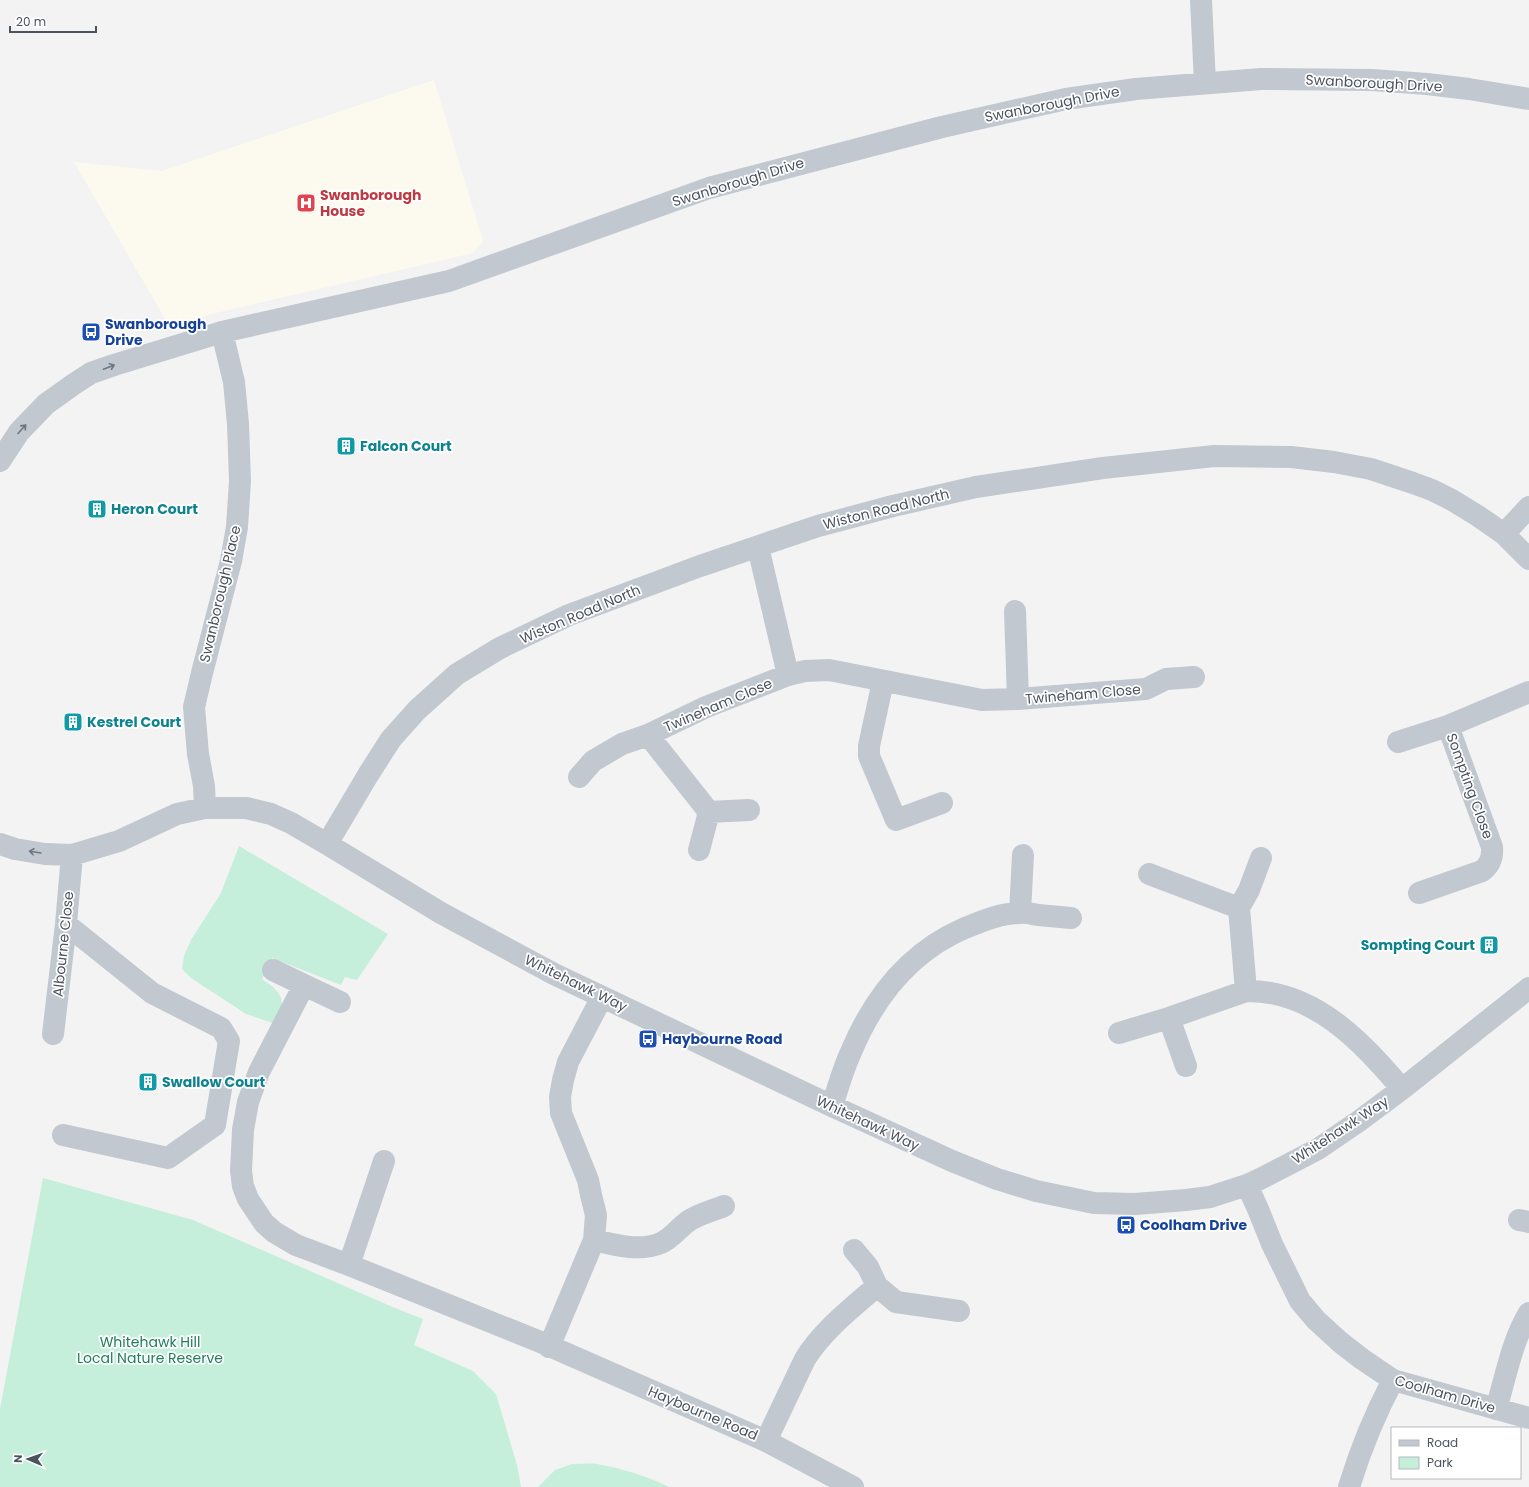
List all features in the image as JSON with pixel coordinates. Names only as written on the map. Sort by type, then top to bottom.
[{"type":"street","points":[[1201,0],[1204,82]]},
{"type":"street","name":"Swanborough Drive","points":[[0,461],[19,432],[46,404],[91,373],[150,353],[222,332],[449,281],[709,188],[936,128],[1066,99],[1136,89],[1204,82],[1260,79],[1372,80],[1469,89],[1529,99]]},
{"type":"street","name":"Swanborough Place","points":[[205,808],[204,786],[198,754],[194,707],[231,561],[237,527],[240,481],[238,424],[234,382],[222,332]]},
{"type":"street","name":"Wiston Road North","points":[[327,844],[391,739],[416,710],[457,674],[500,648],[569,615],[700,566],[825,524],[893,506],[976,487],[1103,468],[1214,456],[1291,457],[1334,462],[1370,469],[1432,490],[1478,516],[1504,534],[1529,559]]},
{"type":"street","points":[[1504,534],[1529,507]]},
{"type":"street","name":"Twineham Close","points":[[758,547],[788,675]]},
{"type":"street","name":"Twineham Close","points":[[1015,611],[1018,699]]},
{"type":"street","name":"Twineham Close","points":[[579,777],[593,761],[622,744],[648,735],[706,706],[788,675],[806,671],[829,670],[982,700],[1018,699],[1146,689],[1166,679],[1194,677]]},
{"type":"street","points":[[883,681],[869,746],[869,756],[896,820],[942,803]]},
{"type":"street","name":"Sompting Close","points":[[1398,742],[1448,726],[1529,692]]},
{"type":"street","name":"Sompting Close","points":[[1419,893],[1482,871],[1489,864],[1493,856],[1492,847],[1448,726]]},
{"type":"street","name":"Twineham Close","points":[[648,735],[709,812]]},
{"type":"street","points":[[0,844],[15,849],[45,854],[72,855],[119,841],[177,814],[205,808]]},
{"type":"street","name":"Whitehawk Way","points":[[205,808],[246,808],[271,814],[291,823],[441,913],[554,974],[832,1106],[952,1161],[997,1179],[1036,1191],[1094,1203],[1135,1204],[1186,1200],[1210,1197],[1247,1185],[1318,1149],[1359,1121],[1402,1089],[1529,988]]},
{"type":"street","points":[[698,850],[709,812],[749,810]]},
{"type":"street","name":"Albourne Close","points":[[52,1034],[66,924],[72,855]]},
{"type":"street","points":[[1020,912],[1023,856]]},
{"type":"street","points":[[1246,991],[1239,908],[1249,890],[1260,858]]},
{"type":"street","points":[[1149,874],[1239,908]]},
{"type":"street","points":[[832,1106],[850,1054],[866,1020],[878,1001],[907,965],[948,935],[979,922],[1020,912],[1071,918]]},
{"type":"street","points":[[63,1134],[168,1158],[215,1125],[229,1041],[221,1028],[152,993],[66,924]]},
{"type":"street","points":[[273,970],[340,1002]]},
{"type":"street","name":"Haybourne Road","points":[[304,984],[259,1072],[248,1102],[241,1155],[243,1186],[248,1199],[264,1223],[274,1232],[296,1245],[350,1264],[538,1341],[766,1441],[853,1487]]},
{"type":"street","points":[[1119,1033],[1169,1018],[1246,991],[1282,994],[1315,1009],[1336,1022],[1349,1033],[1402,1089]]},
{"type":"street","points":[[549,1347],[594,1240],[596,1215],[592,1195],[588,1180],[561,1113],[560,1097],[568,1062],[602,997]]},
{"type":"street","points":[[1169,1018],[1186,1066]]},
{"type":"street","points":[[350,1264],[384,1161]]},
{"type":"street","name":"Coolham Drive","points":[[1247,1185],[1272,1244],[1300,1301],[1328,1332],[1362,1359],[1393,1380],[1529,1418]]},
{"type":"street","points":[[594,1240],[609,1244],[636,1247],[656,1245],[667,1240],[688,1221],[724,1206]]},
{"type":"street","points":[[854,1250],[868,1267],[877,1286],[896,1302],[959,1311]]},
{"type":"street","points":[[766,1441],[811,1349],[877,1286]]},
{"type":"street","points":[[1496,1409],[1510,1354],[1522,1324],[1529,1314]]},
{"type":"street","points":[[1349,1487],[1379,1408],[1393,1380]]},
{"type":"shaded area","points":[[434,80],[483,241],[473,253],[207,315],[170,327],[74,162],[162,171]]},
{"type":"green space","points":[[239,846],[388,934],[357,980],[345,977],[341,985],[272,958],[262,979],[279,993],[281,998],[281,1009],[276,1024],[246,1014],[191,978],[182,969],[184,956],[191,940],[221,893]]},
{"type":"green space","name":"Whitehawk Hill Local Nature Reserve","points":[[43,1178],[193,1220],[423,1319],[414,1345],[473,1371],[496,1394],[517,1465],[521,1487],[0,1487],[0,1409]]},
{"type":"green space","points":[[572,1464],[594,1464],[615,1468],[643,1476],[669,1487],[538,1487],[555,1470]]},
{"type":"place","name":"Swanborough House","points":[[306,203]]},
{"type":"place","name":"Swanborough Drive","points":[[91,332]]},
{"type":"place","name":"Falcon Court","points":[[346,446]]},
{"type":"place","name":"Heron Court","points":[[97,509]]},
{"type":"place","name":"Kestrel Court","points":[[73,722]]},
{"type":"place","name":"Sompting Court","points":[[1489,945]]},
{"type":"place","name":"Haybourne Road","points":[[648,1039]]},
{"type":"place","name":"Swallow Court","points":[[148,1082]]},
{"type":"place","name":"Coolham Drive","points":[[1126,1225]]}]
